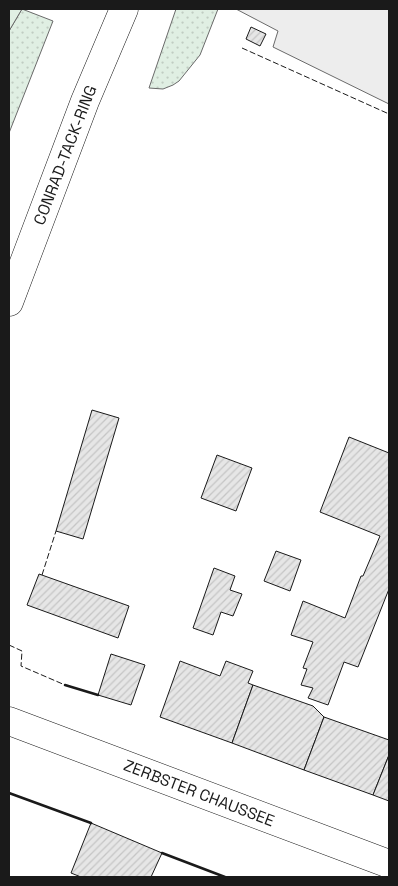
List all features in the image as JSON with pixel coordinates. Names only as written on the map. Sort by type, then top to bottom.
[{"type":"street","name":"CONRAD-TACK-RING","points":[[9,302],[85,101],[124,9]]},
{"type":"street","name":"ZERBSTER CHAUSSEE","points":[[9,721],[389,864]]},
{"type":"green space","points":[[9,9],[22,9],[9,31]]},
{"type":"green space","points":[[22,9],[53,21],[9,133],[9,31]]},
{"type":"green space","points":[[176,9],[218,9],[200,55],[179,81],[163,89],[149,88]]},
{"type":"shaded area","points":[[236,9],[389,9],[389,104],[273,47],[278,31]]},
{"type":"building","points":[[251,27],[266,34],[260,46],[246,39]]},
{"type":"building","points":[[92,410],[119,418],[83,539],[56,531]]},
{"type":"building","points":[[349,437],[389,453],[389,589],[358,667],[344,662],[328,705],[308,698],[313,688],[301,685],[307,669],[303,668],[313,642],[291,635],[303,601],[345,618],[361,576],[363,576],[380,536],[320,512]]},
{"type":"building","points":[[217,455],[252,468],[236,511],[201,498]]},
{"type":"building","points":[[276,551],[301,560],[290,591],[264,581]]},
{"type":"building","points":[[214,568],[235,576],[230,590],[242,594],[233,616],[221,612],[213,635],[193,628]]},
{"type":"building","points":[[39,574],[129,606],[118,638],[27,605]]},
{"type":"building","points":[[111,654],[145,665],[131,705],[98,695]]},
{"type":"building","points":[[180,661],[220,676],[226,661],[253,671],[248,683],[253,685],[232,743],[160,717]]},
{"type":"building","points":[[253,685],[313,706],[324,717],[304,770],[232,743]]},
{"type":"building","points":[[324,717],[389,740],[389,755],[373,795],[304,770]]},
{"type":"building","points":[[389,755],[389,801],[373,795]]},
{"type":"building","points":[[91,823],[162,853],[151,877],[81,877],[71,873]]},
{"type":"fence","points":[[242,48],[389,114]]},
{"type":"fence","points":[[42,575],[56,531]]},
{"type":"fence","points":[[9,645],[22,651],[21,666],[65,685]]},
{"type":"wall","points":[[65,685],[98,695]]},
{"type":"wall","points":[[9,793],[91,823]]},
{"type":"wall","points":[[162,853],[225,877]]}]
